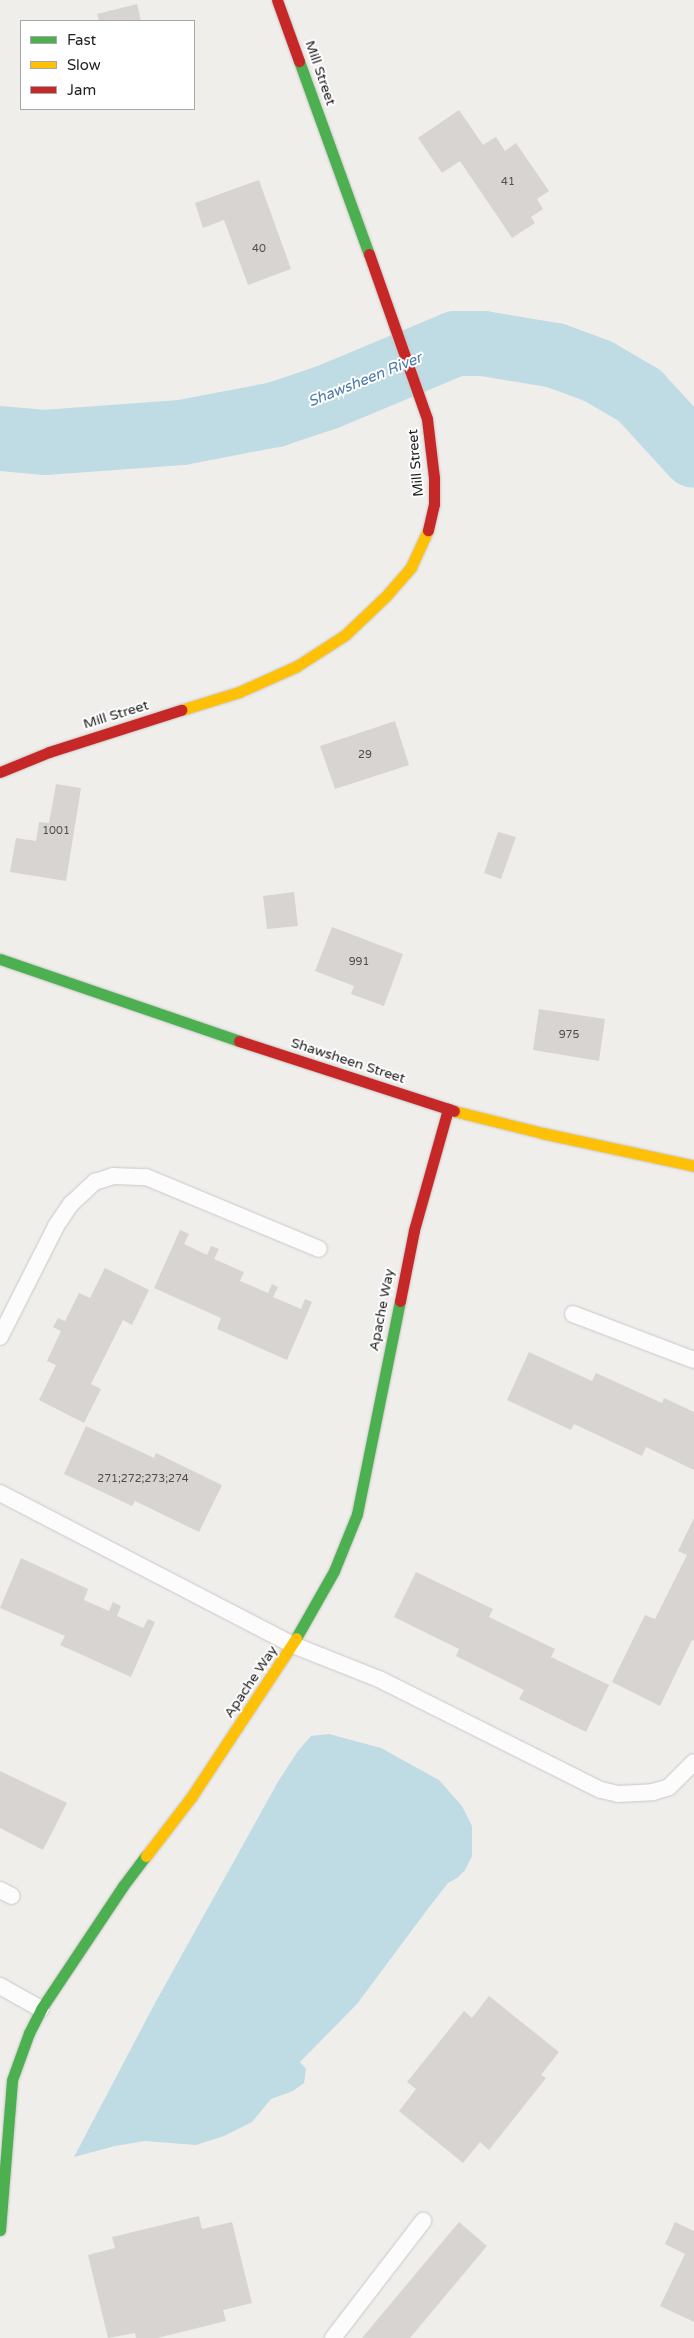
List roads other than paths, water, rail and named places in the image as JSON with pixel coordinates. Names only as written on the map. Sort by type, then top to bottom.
[{"type":"street","name":"Mill Street","points":[[0,772],[50,752],[240,692],[297,666],[322,651],[368,614],[411,567],[423,545],[430,526],[434,504],[434,478],[431,447],[420,395],[277,0]]},
{"type":"street","name":"Shawsheen Street","points":[[0,959],[326,1071],[448,1109],[542,1133],[694,1166]]},
{"type":"street","name":"Apache Way","points":[[0,2230],[12,2080],[29,2032],[54,1985],[123,1886],[192,1796],[293,1645],[334,1571],[357,1514],[414,1230],[448,1109]]},
{"type":"lane","points":[[0,1337],[56,1226],[71,1204],[95,1182],[113,1176],[146,1177],[319,1249]]},
{"type":"lane","points":[[573,1314],[694,1360]]},
{"type":"lane","points":[[0,1493],[293,1645],[379,1680],[601,1790],[634,1795],[661,1790],[669,1787],[694,1762]]},
{"type":"lane","points":[[0,1986],[41,2009]]},
{"type":"lane","points":[[333,2338],[423,2222]]},
{"type":"water","points":[[329,1734],[381,1748],[439,1780],[462,1806],[472,1826],[472,1856],[465,1870],[448,1883],[357,2004],[300,2062],[306,2069],[304,2083],[293,2091],[271,2099],[252,2122],[224,2136],[196,2145],[145,2141],[115,2146],[74,2157],[154,2005],[279,1780],[298,1751],[311,1736]]},
{"type":"waterway","name":"Shawsheen River","points":[[0,438],[44,442],[181,432],[275,414],[326,397],[455,343],[483,343],[555,355],[598,371],[639,395],[694,455]]}]
